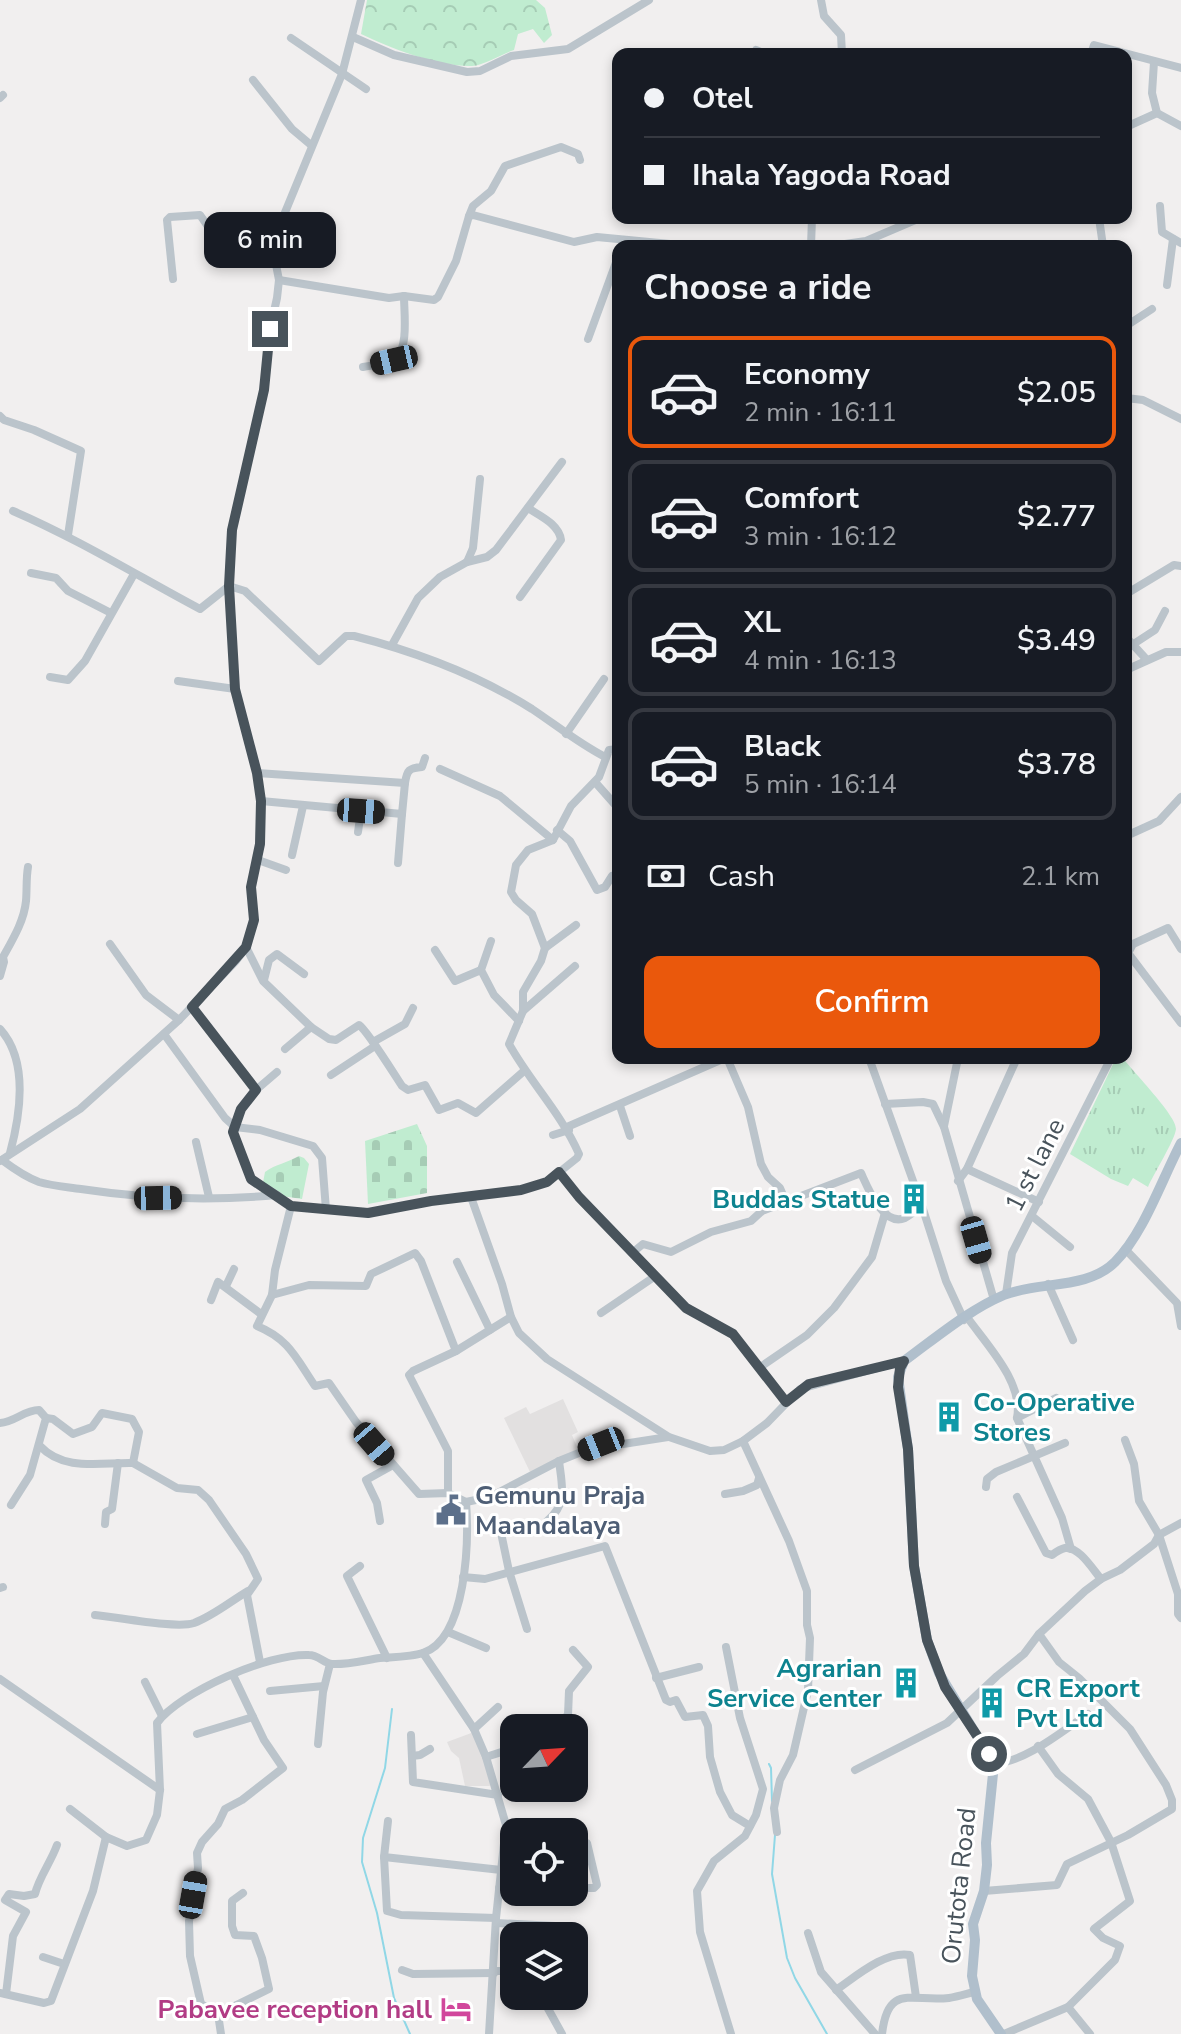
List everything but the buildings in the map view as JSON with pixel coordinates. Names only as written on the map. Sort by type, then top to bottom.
[{"type":"main road","points":[[994,1764],[939,1673],[922,1616],[914,1566],[908,1449],[898,1387],[900,1368],[904,1361],[1006,1294],[1076,1281],[1097,1274],[1117,1261],[1180,1150]]},
{"type":"main road","name":"Orutota Road","points":[[994,1764],[984,1891],[973,1924],[972,1976],[980,2006],[1002,2034]]},
{"type":"street","points":[[277,1195],[224,1200],[209,1197],[158,1198],[41,1183],[17,1172],[1,1160],[80,1109],[179,1020],[246,947],[254,920],[251,887],[258,860],[261,801],[257,773],[235,689],[229,586],[232,530],[264,390],[279,280],[272,244],[342,74],[361,0]]},
{"type":"street","points":[[353,37],[394,55],[467,72],[480,71],[511,56],[568,49],[649,0]]},
{"type":"street","points":[[821,0],[824,16],[841,35],[842,48]]},
{"type":"street","points":[[291,38],[366,89]]},
{"type":"street","points":[[1132,57],[1181,68]]},
{"type":"street","points":[[1154,62],[1152,93],[1157,113],[1181,126]]},
{"type":"street","points":[[253,80],[292,129],[311,145]]},
{"type":"street","points":[[1132,124],[1157,113]]},
{"type":"street","points":[[279,280],[389,298],[404,296],[429,300],[438,297],[456,261],[473,206],[491,191],[505,166],[561,147],[578,154],[580,160]]},
{"type":"street","points":[[1160,206],[1162,232],[1177,241],[1167,285]]},
{"type":"street","points":[[173,279],[167,220],[170,217],[200,215],[216,238],[272,244]]},
{"type":"street","points":[[469,216],[574,242],[597,237],[612,240]]},
{"type":"street","points":[[868,240],[906,224]]},
{"type":"street","points":[[588,339],[612,273]]},
{"type":"street","points":[[363,367],[394,360],[401,351],[405,341],[404,296]]},
{"type":"street","points":[[1132,322],[1152,309]]},
{"type":"street","points":[[1132,399],[1143,400],[1181,419]]},
{"type":"street","points":[[0,416],[81,451],[68,535]]},
{"type":"street","points":[[392,645],[418,598],[440,577],[496,550],[562,462]]},
{"type":"street","points":[[467,562],[473,548],[480,479]]},
{"type":"street","points":[[520,597],[561,540],[560,532],[555,527],[528,508]]},
{"type":"street","points":[[13,511],[68,535],[200,609],[229,586]]},
{"type":"street","points":[[1132,590],[1174,565],[1181,566]]},
{"type":"street","points":[[31,573],[56,578],[68,591],[111,613]]},
{"type":"street","points":[[50,677],[68,680],[85,661],[134,574]]},
{"type":"street","points":[[229,586],[245,591],[319,661],[346,636],[392,645],[453,666],[532,709],[605,757]]},
{"type":"street","points":[[1132,640],[1155,630],[1165,611]]},
{"type":"street","points":[[1132,644],[1147,660]]},
{"type":"street","points":[[1132,667],[1166,652],[1181,652]]},
{"type":"street","points":[[566,734],[604,679]]},
{"type":"street","points":[[178,681],[235,689]]},
{"type":"street","points":[[545,948],[532,914],[516,900],[510,887],[516,865],[528,850],[553,840],[571,806],[595,782],[605,757],[612,750]]},
{"type":"street","points":[[398,863],[407,771],[411,767],[422,767],[425,758]]},
{"type":"street","points":[[440,769],[500,796],[553,840]]},
{"type":"street","points":[[257,773],[405,783]]},
{"type":"street","points":[[595,782],[612,801]]},
{"type":"street","points":[[1132,833],[1159,821],[1181,797]]},
{"type":"street","points":[[261,801],[402,814]]},
{"type":"street","points":[[292,855],[303,806]]},
{"type":"street","points":[[358,832],[361,811]]},
{"type":"street","points":[[557,830],[570,841],[597,890],[605,887],[612,876]]},
{"type":"street","points":[[258,860],[286,870]]},
{"type":"street","points":[[0,976],[3,957],[19,928],[26,899],[28,867]]},
{"type":"street","points":[[277,1072],[256,1090],[241,1109],[233,1132],[251,1179],[291,1206],[368,1213],[521,1190],[547,1182],[579,1154],[568,1128],[524,1071],[509,1044],[523,1011],[523,992],[545,948],[576,925]]},
{"type":"street","points":[[1132,946],[1168,928],[1181,949]]},
{"type":"street","points":[[491,941],[481,970],[494,995],[519,1021]]},
{"type":"street","points":[[110,944],[146,995],[179,1020]]},
{"type":"street","points":[[246,947],[263,981],[311,1027],[336,1040],[359,1025],[365,1028],[402,1086],[408,1090],[425,1085],[439,1110],[458,1103],[476,1113],[524,1071]]},
{"type":"street","points":[[435,950],[455,981],[481,970]]},
{"type":"street","points":[[263,981],[269,960],[277,954],[304,974]]},
{"type":"street","points":[[1132,958],[1181,1023]]},
{"type":"street","points":[[523,1011],[575,966]]},
{"type":"street","points":[[192,1007],[256,1090]]},
{"type":"street","points":[[331,1075],[405,1024],[413,1008]]},
{"type":"street","points":[[285,1049],[311,1027]]},
{"type":"street","points":[[2,1034],[14,1053],[21,1097],[20,1117],[10,1153]]},
{"type":"street","points":[[164,1034],[225,1118],[235,1127],[260,1130],[313,1146],[322,1158],[326,1210]]},
{"type":"street","points":[[553,1135],[713,1064]]},
{"type":"street","points":[[729,1064],[748,1107],[761,1164],[768,1177],[780,1188],[786,1202]]},
{"type":"street","points":[[871,1064],[946,1281],[966,1318],[1014,1388],[1020,1403],[1017,1418],[1062,1518],[1071,1549]]},
{"type":"street","points":[[944,1127],[957,1064]]},
{"type":"street","points":[[958,1181],[967,1169],[1014,1064]]},
{"type":"street","name":"1 st lane","points":[[1006,1294],[1012,1253],[1108,1064]]},
{"type":"street","points":[[885,1104],[933,1104],[944,1127],[994,1300]]},
{"type":"street","points":[[620,1106],[630,1136]]},
{"type":"street","points":[[196,1142],[209,1197]]},
{"type":"street","points":[[967,1169],[1039,1202]]},
{"type":"street","points":[[559,1172],[579,1197],[686,1308],[733,1334],[786,1402]]},
{"type":"street","points":[[632,1253],[643,1244],[671,1252],[683,1248],[711,1232],[751,1221],[762,1211],[861,1173],[871,1195],[885,1213],[895,1219],[904,1219],[922,1206]]},
{"type":"street","points":[[471,1197],[519,1333],[547,1359],[669,1437],[710,1451],[724,1450],[743,1441],[767,1423],[786,1402],[809,1384],[904,1361]]},
{"type":"street","points":[[291,1206],[272,1295],[257,1326],[283,1340],[315,1386],[329,1383],[356,1422],[419,1494],[448,1493],[466,1502],[490,1497],[559,1461],[601,1444],[669,1437]]},
{"type":"street","points":[[759,1368],[807,1335],[834,1308],[872,1257],[885,1213]]},
{"type":"street","points":[[1032,1216],[1070,1247]]},
{"type":"street","points":[[1125,1249],[1177,1303],[1181,1326]]},
{"type":"street","points":[[272,1295],[309,1285],[366,1286],[371,1274],[415,1253],[421,1261],[456,1351]]},
{"type":"street","points":[[457,1262],[490,1330]]},
{"type":"street","points":[[226,1286],[234,1269]]},
{"type":"street","points":[[601,1313],[654,1277]]},
{"type":"street","points":[[211,1300],[218,1282],[261,1314]]},
{"type":"street","points":[[1048,1284],[1073,1340]]},
{"type":"street","points":[[448,1493],[448,1451],[409,1375],[511,1317]]},
{"type":"street","points":[[1017,1418],[1056,1398]]},
{"type":"street","points":[[0,1423],[11,1422],[30,1410],[39,1410],[46,1418],[53,1419],[73,1434],[92,1427],[102,1413],[118,1414],[122,1418],[132,1419],[139,1432],[133,1463]]},
{"type":"street","points":[[11,1505],[30,1475],[46,1418]]},
{"type":"street","points":[[1125,1440],[1134,1464],[1139,1501],[1159,1535],[1180,1594],[1178,1614],[1181,1618]]},
{"type":"street","points":[[743,1441],[789,1541],[807,1591],[810,1638],[808,1690],[793,1755],[780,1780],[774,1808],[777,1832]]},
{"type":"street","points":[[986,1487],[987,1479],[996,1472],[1065,1443]]},
{"type":"street","points":[[40,1446],[61,1461],[78,1464],[133,1463],[177,1488],[198,1490],[209,1500],[246,1554],[258,1579],[249,1590],[205,1618],[179,1626],[95,1615]]},
{"type":"street","points":[[547,1521],[559,1511],[562,1502],[559,1461]]},
{"type":"street","points":[[105,1524],[106,1512],[112,1509],[118,1463]]},
{"type":"street","points":[[380,1521],[377,1503],[366,1480],[393,1465]]},
{"type":"street","points":[[725,1494],[757,1485],[759,1478]]},
{"type":"street","points":[[1017,1497],[1046,1553],[1052,1555],[1065,1548],[1071,1549],[1085,1559],[1101,1579]]},
{"type":"street","points":[[70,1809],[106,1837],[127,1846],[146,1840],[157,1815],[160,1790],[157,1723],[180,1700],[260,1662],[309,1655],[330,1664],[387,1658],[423,1653],[444,1639],[463,1577],[466,1502]]},
{"type":"street","points":[[855,1770],[947,1723],[1101,1579],[1120,1570],[1154,1544],[1159,1535],[1181,1523]]},
{"type":"street","points":[[500,1528],[509,1571],[527,1629]]},
{"type":"street","points":[[463,1577],[485,1579],[605,1546],[666,1700],[676,1700],[685,1717],[703,1715],[708,1726],[710,1757],[720,1792],[732,1815],[750,1826]]},
{"type":"street","points":[[360,1566],[347,1576],[387,1658]]},
{"type":"street","points":[[249,1590],[247,1595],[260,1662]]},
{"type":"street","points":[[448,1632],[486,1648]]},
{"type":"street","points":[[984,1891],[1057,1885],[1067,1864],[1170,1812],[1172,1800],[1166,1785],[1130,1729],[1059,1662],[1039,1634]]},
{"type":"street","points":[[726,1647],[740,1718],[763,1789],[745,1836],[714,1861],[697,1891],[700,1932],[731,2034]]},
{"type":"street","points":[[568,1714],[569,1691],[588,1667],[573,1650]]},
{"type":"street","points":[[423,1653],[474,1729],[504,1818]]},
{"type":"street","points":[[318,1744],[324,1686],[330,1664]]},
{"type":"street","points":[[656,1678],[699,1667]]},
{"type":"street","points":[[218,2014],[201,2004],[190,1956],[189,1921],[198,1868],[197,1853],[225,1809],[282,1770],[233,1675]]},
{"type":"street","points":[[0,1679],[160,1790]]},
{"type":"street","points":[[145,1682],[162,1716]]},
{"type":"street","points":[[270,1691],[324,1686]]},
{"type":"street","points":[[474,1729],[498,1707]]},
{"type":"street","points":[[994,1764],[1005,1763],[1038,1746],[1088,1714]]},
{"type":"street","points":[[197,1734],[253,1717]]},
{"type":"street","points":[[411,1735],[413,1782],[498,1795]]},
{"type":"street","points":[[1002,2034],[1068,2007],[1115,1960],[1120,1946],[1103,1938],[1094,1929],[1130,1901],[1111,1842],[1088,1799],[1058,1774],[1038,1746]]},
{"type":"street","points":[[412,1756],[430,1749]]},
{"type":"street","points":[[486,1757],[500,1752]]},
{"type":"street","points":[[388,1821],[384,1857],[387,1911],[401,1915],[516,1922]]},
{"type":"street","points":[[57,1845],[35,1894],[9,1894],[5,1900],[26,1912],[13,1936],[3,1994],[44,2003],[51,2001],[93,1891],[106,1837]]},
{"type":"street","points":[[588,1847],[597,1885],[588,1888]]},
{"type":"street","points":[[384,1857],[500,1870]]},
{"type":"street","points":[[489,2034],[500,1879]]},
{"type":"street","points":[[218,2014],[269,1989],[254,1936],[235,1935],[232,1926],[232,1901],[243,1893]]},
{"type":"street","points":[[808,1933],[821,1972],[875,2034]]},
{"type":"street","points":[[836,1990],[887,1958],[902,1953],[910,1955],[916,1997]]},
{"type":"street","points":[[43,1957],[64,1964]]},
{"type":"street","points":[[402,1970],[413,1974],[500,1972]]},
{"type":"street","points":[[882,2034],[885,2014],[890,2005],[900,1999],[949,1998],[974,1992]]},
{"type":"street","points":[[1068,2007],[1090,2034]]},
{"type":"street","points":[[549,2010],[562,2034]]},
{"type":"street","points":[[218,2014],[221,2034]]},
{"type":"shaded area","points":[[563,1399],[578,1432],[572,1435],[578,1449],[530,1472],[504,1418],[526,1407],[530,1414]]},
{"type":"shaded area","points":[[474,1732],[493,1784],[489,1786],[465,1786],[459,1758],[447,1742]]},
{"type":"green space","points":[[367,0],[536,0],[545,8],[552,35],[544,43],[533,29],[518,34],[514,50],[488,62],[472,66],[445,63],[400,51],[361,34]]},
{"type":"green space","points":[[1113,1064],[1128,1064],[1170,1114],[1176,1129],[1148,1187],[1133,1178],[1128,1186],[1111,1179],[1070,1154]]},
{"type":"green space","points":[[417,1124],[427,1146],[427,1193],[368,1204],[365,1141]]},
{"type":"green space","points":[[299,1156],[309,1164],[302,1199],[261,1193],[265,1172]]},
{"type":"waterway","points":[[392,1709],[385,1768],[363,1838],[362,1862],[377,1913],[394,1998],[410,2034]]},
{"type":"waterway","points":[[769,1764],[772,1801]]},
{"type":"waterway","points":[[775,1835],[772,1874],[787,1958],[827,2034]]},
{"type":"place","name":"Buddas Statue","points":[[914,1199]]},
{"type":"place","name":"Co-Operative Stores","points":[[949,1417]]},
{"type":"place","name":"Gemunu Praja Maandalaya","points":[[451,1510]]},
{"type":"place","name":"Agrarian Service Center","points":[[906,1683]]},
{"type":"place","name":"CR Export Pvt Ltd","points":[[992,1703]]},
{"type":"place","name":"Pabavee reception hall","points":[[456,2009]]},
{"type":"route","points":[[270,329],[264,390],[232,530],[229,586],[235,689],[257,773],[261,801],[260,844],[251,887],[254,920],[246,947],[192,1007],[256,1090],[241,1109],[233,1132],[251,1179],[291,1206],[368,1213],[431,1201],[521,1190],[547,1182],[559,1172],[579,1197],[686,1308],[733,1334],[786,1402],[809,1384],[904,1361],[898,1387],[908,1449],[914,1566],[927,1640],[945,1687],[989,1754]]}]
